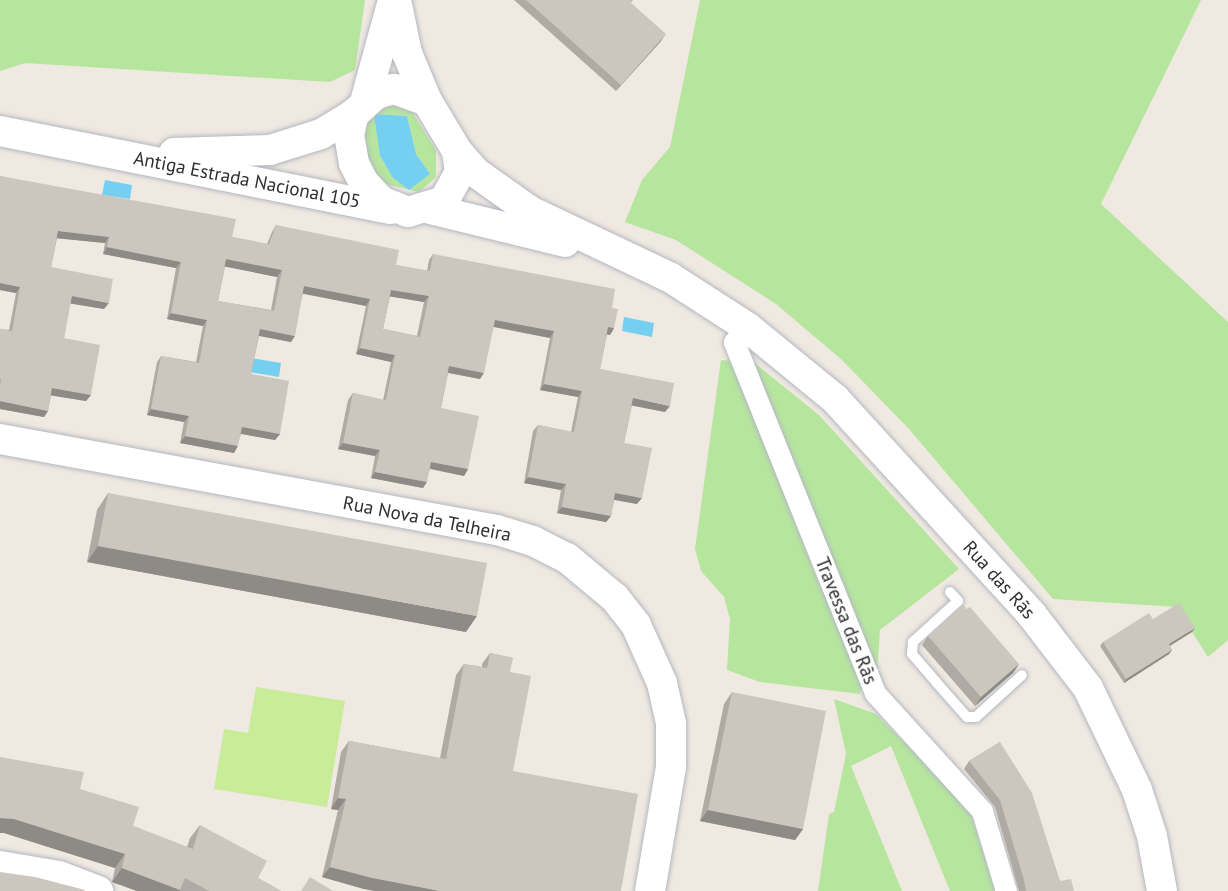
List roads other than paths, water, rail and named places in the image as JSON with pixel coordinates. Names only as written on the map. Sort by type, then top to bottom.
[{"type":"main road","points":[[395,0],[407,52],[426,101],[457,151],[460,172],[455,189],[419,211],[380,201],[364,183],[354,163],[349,135],[395,0]]},
{"type":"main road","points":[[360,108],[394,89],[426,101]]},
{"type":"main road","name":"Antiga Estrada Nacional 105","points":[[87,149],[187,154],[270,150],[321,134],[360,108]]},
{"type":"main road","name":"Antiga Estrada Nacional 105","points":[[0,131],[419,211],[620,255]]},
{"type":"main road","name":"Antiga Estrada Nacional 105","points":[[457,151],[475,172],[530,211],[671,278],[747,327]]},
{"type":"main road","name":"Rua das Rãs","points":[[747,327],[835,399],[1064,654],[1122,751],[1153,836],[1162,891]]},
{"type":"main road","name":"Rua Nova da Telheira","points":[[0,439],[497,530],[533,541],[567,558],[622,607],[636,625],[662,683],[671,723],[671,767],[650,891]]},
{"type":"main road","points":[[0,866],[59,876],[98,891]]},
{"type":"street","name":"Travessa das Rãs","points":[[747,327],[734,342],[875,693],[982,811],[1006,891]]},
{"type":"lane","points":[[950,592],[958,601],[913,642],[912,654],[967,717],[976,717],[1022,676]]},
{"type":"water","points":[[374,114],[407,116],[416,154],[430,174],[409,190],[393,178],[380,156]]},
{"type":"water","points":[[105,180],[132,185],[130,199],[102,195]]},
{"type":"water","points":[[624,317],[654,323],[652,337],[622,331]]},
{"type":"water","points":[[251,358],[281,363],[279,377],[249,372]]}]
